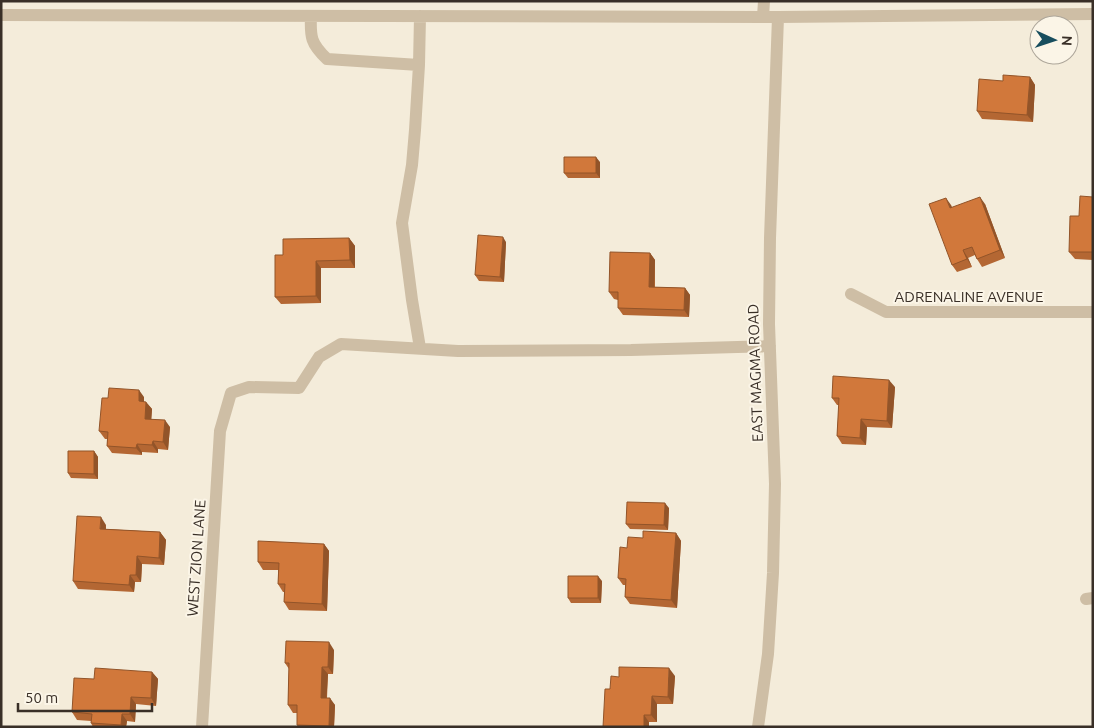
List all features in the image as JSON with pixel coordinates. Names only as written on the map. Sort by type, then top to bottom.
[{"type":"street","points":[[763,17],[764,1]]},
{"type":"street","points":[[1,15],[778,17],[1093,14]]},
{"type":"street","points":[[311,16],[310,36],[316,49],[327,59],[420,65]]},
{"type":"street","points":[[420,16],[420,65],[413,156],[402,223],[420,348],[458,351],[546,352],[770,346]]},
{"type":"street","name":"EAST MAGMA ROAD","points":[[758,727],[768,654],[773,573],[775,484],[770,346],[770,238],[778,17]]},
{"type":"street","name":"ADRENALINE AVENUE","points":[[851,294],[886,312],[1093,312]]},
{"type":"street","name":"WEST ZION LANE","points":[[202,727],[220,431],[231,393],[249,386],[300,388],[319,357],[341,344],[420,348]]},
{"type":"building","points":[[1003,75],[1030,77],[1027,115],[977,111],[979,79],[1003,81]]},
{"type":"building","points":[[564,157],[596,157],[596,173],[564,173]]},
{"type":"building","points":[[1080,196],[1093,197],[1093,252],[1069,252],[1070,216],[1079,216]]},
{"type":"building","points":[[980,197],[1000,250],[977,259],[972,247],[963,250],[967,259],[952,265],[929,204],[946,198],[950,208]]},
{"type":"building","points":[[478,235],[503,237],[500,277],[475,275]]},
{"type":"building","points":[[349,238],[350,260],[316,261],[316,296],[275,297],[275,255],[283,255],[283,239]]},
{"type":"building","points":[[610,252],[650,253],[649,287],[685,288],[684,310],[618,308],[618,292],[609,292]]},
{"type":"building","points":[[833,376],[889,380],[887,421],[861,419],[860,438],[837,436],[839,398],[832,398]]},
{"type":"building","points":[[109,388],[139,390],[139,401],[146,402],[145,419],[165,420],[163,442],[153,441],[152,445],[137,444],[136,448],[107,446],[108,432],[99,431],[102,398],[108,398]]},
{"type":"building","points":[[68,451],[94,451],[94,474],[68,473]]},
{"type":"building","points":[[627,502],[665,503],[664,525],[626,524]]},
{"type":"building","points":[[77,516],[101,517],[100,529],[160,532],[159,558],[137,556],[136,575],[130,575],[129,585],[73,581]]},
{"type":"building","points":[[643,531],[676,533],[671,600],[625,597],[626,579],[618,578],[620,547],[627,548],[628,537],[643,538]]},
{"type":"building","points":[[258,541],[324,544],[322,604],[284,602],[285,584],[278,584],[279,563],[258,562]]},
{"type":"building","points":[[568,576],[598,576],[598,598],[568,598]]},
{"type":"building","points":[[286,641],[329,642],[328,667],[322,667],[321,698],[330,698],[329,726],[297,725],[297,705],[288,705],[289,663],[285,663]]},
{"type":"building","points":[[619,667],[669,668],[668,697],[652,696],[651,715],[644,715],[644,727],[603,727],[605,689],[610,689],[611,676],[619,677]]},
{"type":"building","points":[[95,668],[152,672],[151,698],[131,697],[130,714],[122,714],[121,725],[91,723],[92,714],[72,712],[74,678],[94,679]]}]
